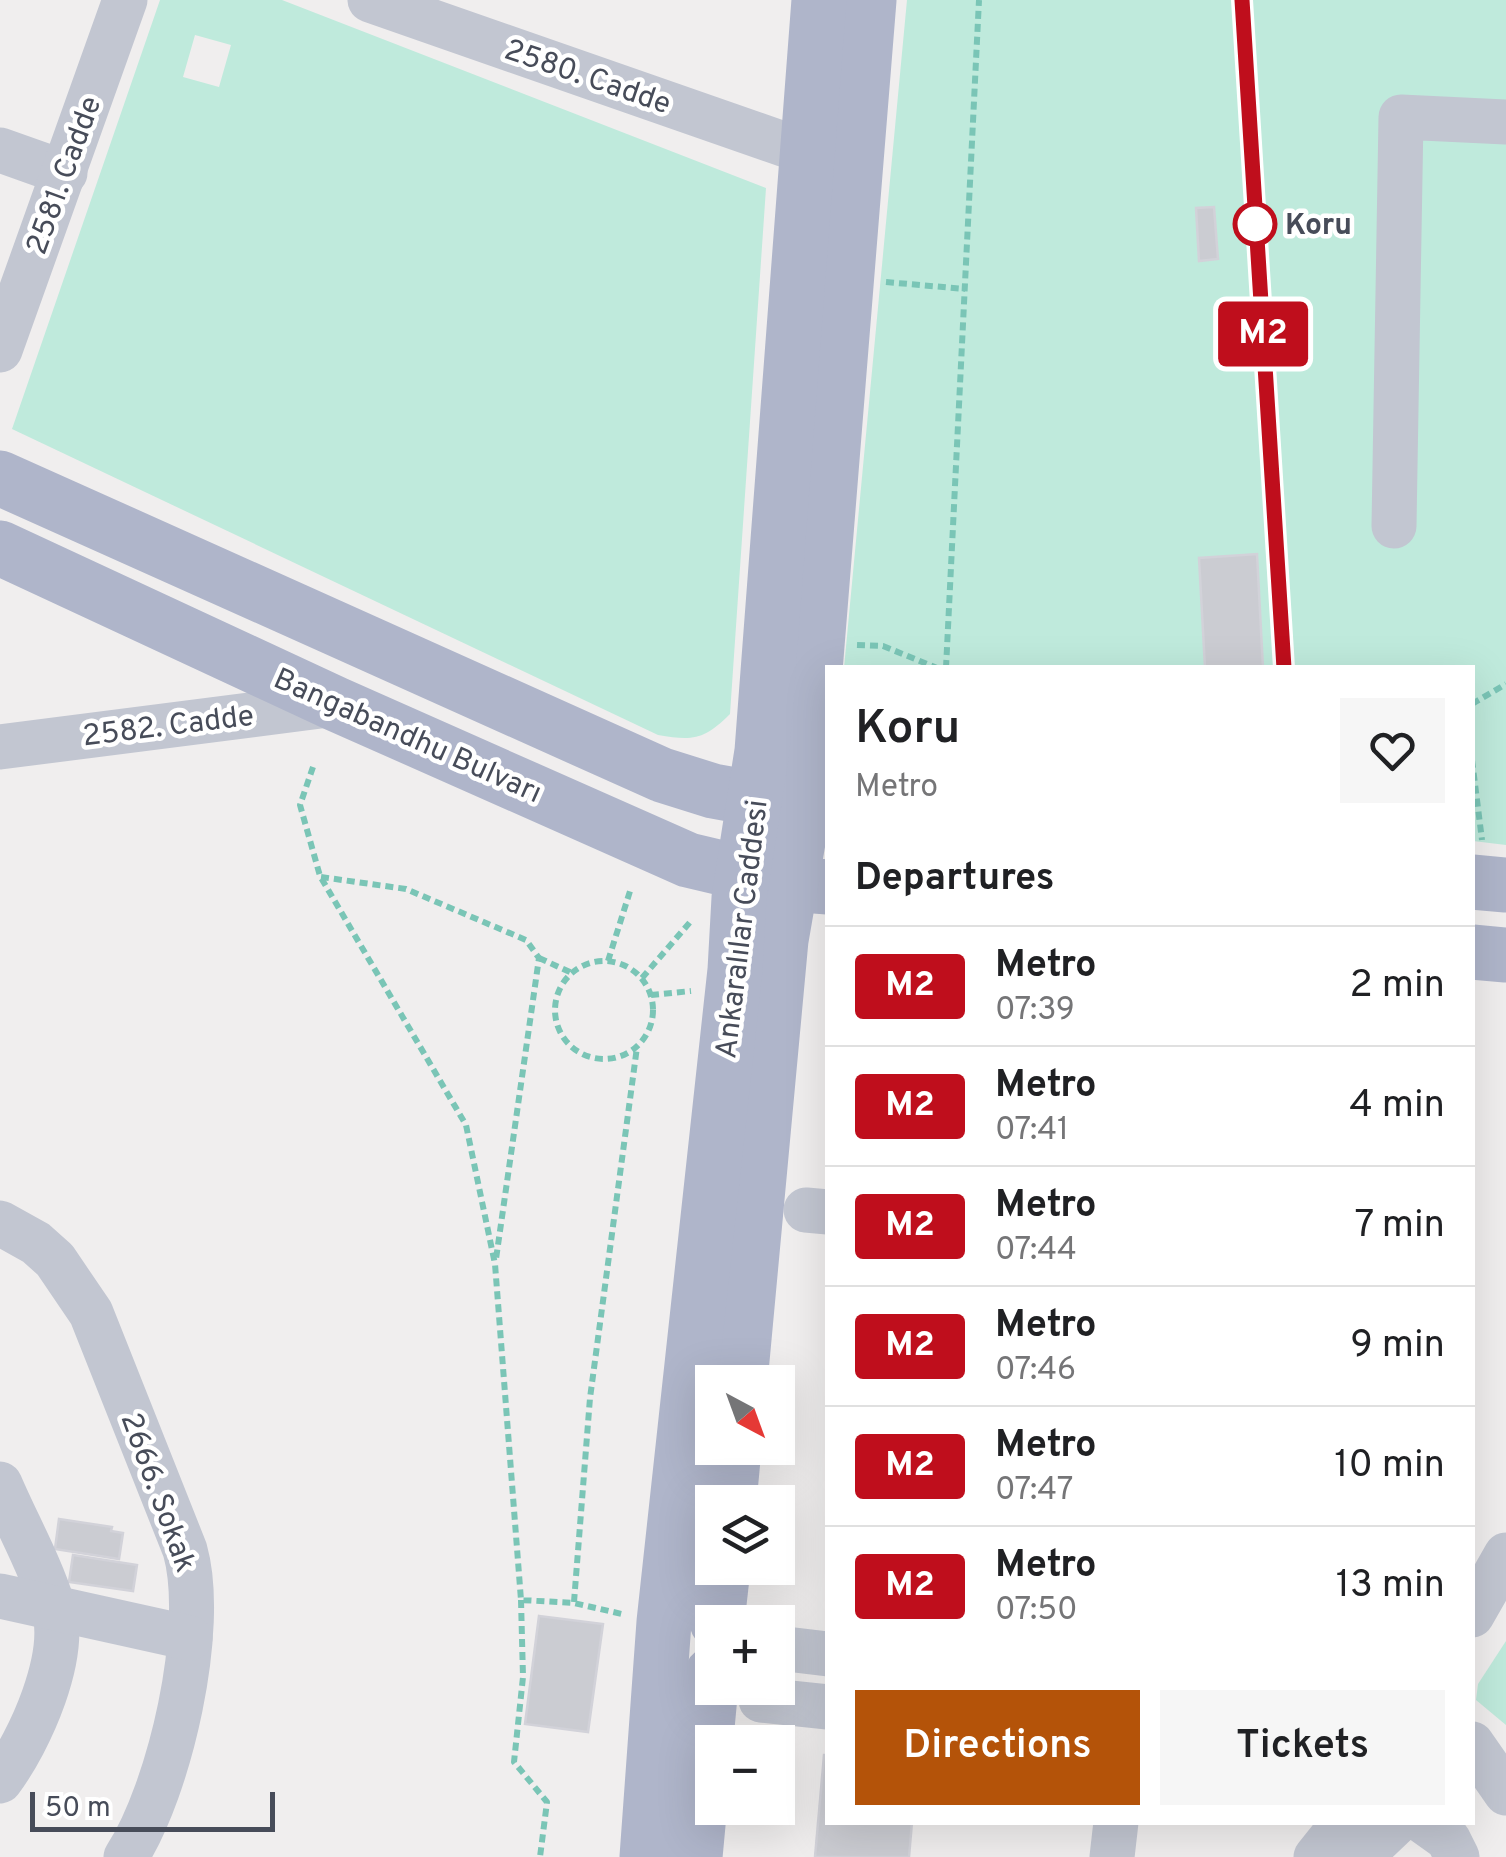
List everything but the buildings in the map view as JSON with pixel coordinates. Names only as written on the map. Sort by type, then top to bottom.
[{"type":"main road","name":"Ankaralılar Caddesi","points":[[742,1365],[796,806],[831,152],[819,0]]},
{"type":"main road","name":"Ankaralılar Caddesi","points":[[831,152],[869,0]]},
{"type":"main road","points":[[0,478],[662,775],[713,791],[796,806]]},
{"type":"main road","name":"Bangabandhu Bulvarı","points":[[0,548],[336,704],[688,860],[786,882]]},
{"type":"main road","name":"Ankaralılar Caddesi","points":[[647,1857],[664,1622],[733,990],[786,882]]},
{"type":"main road","points":[[1475,952],[1506,955]]},
{"type":"main road","points":[[695,1857],[709,1705]]},
{"type":"street","name":"2581. Cadde","points":[[0,350],[125,0]]},
{"type":"street","name":"2580. Cadde","points":[[370,0],[427,9],[831,152]]},
{"type":"street","points":[[1394,526],[1400,117],[1506,122]]},
{"type":"street","points":[[0,150],[65,173]]},
{"type":"street","name":"2582. Cadde","points":[[0,747],[336,704]]},
{"type":"street","name":"2666. Sokak","points":[[0,1223],[55,1260],[99,1329],[185,1550],[194,1599],[190,1638],[165,1763],[147,1818],[126,1857]]},
{"type":"street","points":[[0,1484],[54,1607],[58,1631],[43,1697],[7,1757]]},
{"type":"street","points":[[1475,1610],[1506,1555]]},
{"type":"street","points":[[0,1596],[190,1638]]},
{"type":"street","points":[[795,1650],[825,1654]]},
{"type":"street","points":[[795,1704],[825,1707]]},
{"type":"street","points":[[1475,1731],[1506,1764]]},
{"type":"street","points":[[1475,1748],[1506,1793]]},
{"type":"street","points":[[1112,1857],[1116,1825]]},
{"type":"street","points":[[1316,1857],[1342,1825]]},
{"type":"street","points":[[1360,1857],[1394,1825]]},
{"type":"street","points":[[1428,1825],[1448,1839],[1457,1857]]},
{"type":"path","points":[[946,665],[979,0]]},
{"type":"path","points":[[867,280],[965,288]]},
{"type":"path","points":[[841,644],[883,646],[929,665]]},
{"type":"path","points":[[1475,702],[1506,684]]},
{"type":"path","points":[[313,767],[300,805],[320,876],[466,1125],[495,1264],[521,1600],[523,1677],[514,1762],[547,1802],[540,1857]]},
{"type":"path","points":[[1475,782],[1487,870]]},
{"type":"path","points":[[320,876],[406,888],[526,940],[539,958],[572,973]]},
{"type":"path","points":[[608,961],[631,888]]},
{"type":"path","points":[[642,978],[691,921]]},
{"type":"path","points":[[495,1264],[539,958]]},
{"type":"path","points":[[574,1603],[590,1398],[637,1048],[652,1023],[651,995],[632,969],[608,961],[595,962],[572,973],[562,985],[555,1014],[567,1043],[593,1058],[608,1059],[637,1048]]},
{"type":"path","points":[[651,995],[697,991]]},
{"type":"path","points":[[521,1600],[574,1603],[632,1616]]},
{"type":"green space","points":[[160,0],[282,0],[766,188],[730,714],[705,734],[680,738],[658,735],[12,429]],"holes":[[[195,35],[231,45],[219,87],[183,77]]]},
{"type":"green space","points":[[907,0],[1506,0],[1506,845],[1475,841],[1475,665],[844,665]]},
{"type":"green space","points":[[1506,1641],[1506,1725],[1476,1700],[1478,1684]]},
{"type":"metro line","name":"M2","points":[[1242,0],[1284,665]]},
{"type":"place","name":"Koru","points":[[1255,224]]}]
